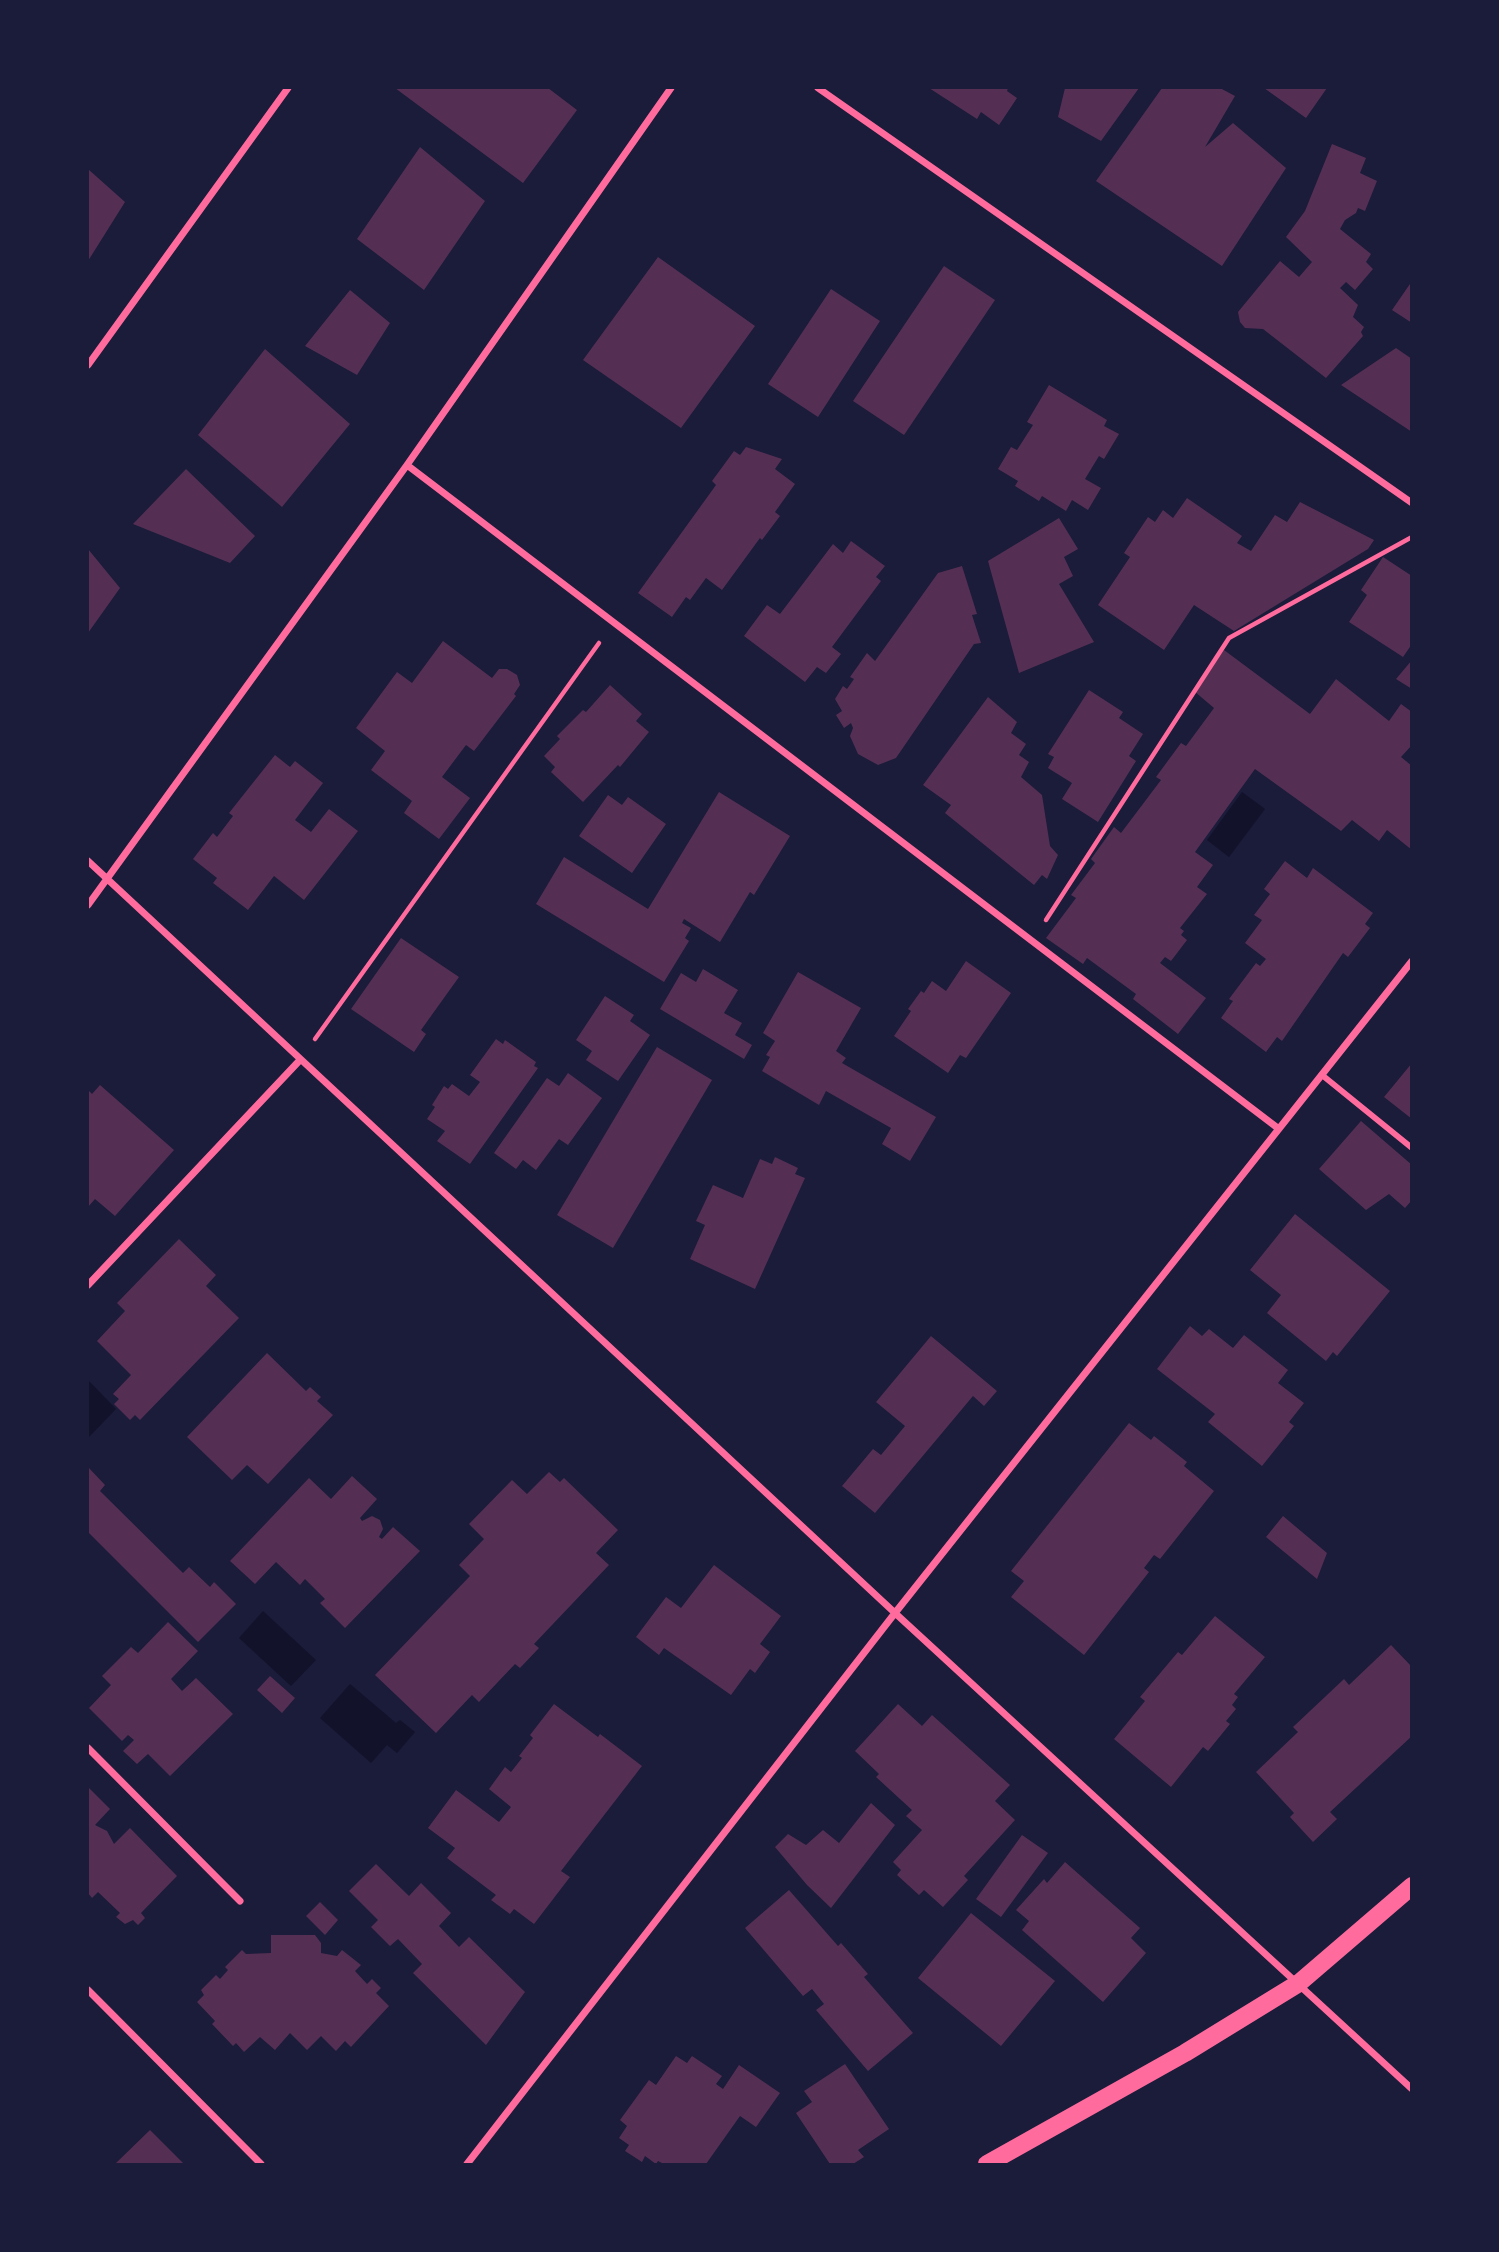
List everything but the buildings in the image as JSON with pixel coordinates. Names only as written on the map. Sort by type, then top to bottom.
[{"type":"main road","points":[[987,2165],[1185,2053],[1299,1983],[1412,1886]]},
{"type":"street","points":[[88,365],[288,88]]},
{"type":"street","points":[[88,905],[407,465],[671,88]]},
{"type":"street","points":[[818,88],[1412,503]]},
{"type":"street","points":[[407,465],[1279,1129]]},
{"type":"street","points":[[88,861],[895,1613],[1412,2089]]},
{"type":"street","points":[[467,2165],[895,1613],[1412,961]]},
{"type":"street","points":[[88,1285],[300,1060]]},
{"type":"street","points":[[1322,1075],[1412,1148]]},
{"type":"street","points":[[88,1748],[240,1900]]},
{"type":"street","points":[[88,1990],[261,2165]]},
{"type":"path","points":[[1032,941],[1229,638],[1412,537]]},
{"type":"path","points":[[300,1060],[614,622]]},
{"type":"shaded area","points":[[1242,792],[1265,809],[1229,857],[1207,840]]},
{"type":"shaded area","points":[[88,1380],[116,1409],[88,1438]]},
{"type":"shaded area","points":[[263,1611],[316,1660],[291,1686],[239,1638]]},
{"type":"shaded area","points":[[350,1684],[396,1723],[400,1720],[415,1732],[397,1753],[387,1745],[371,1763],[320,1718]]}]
